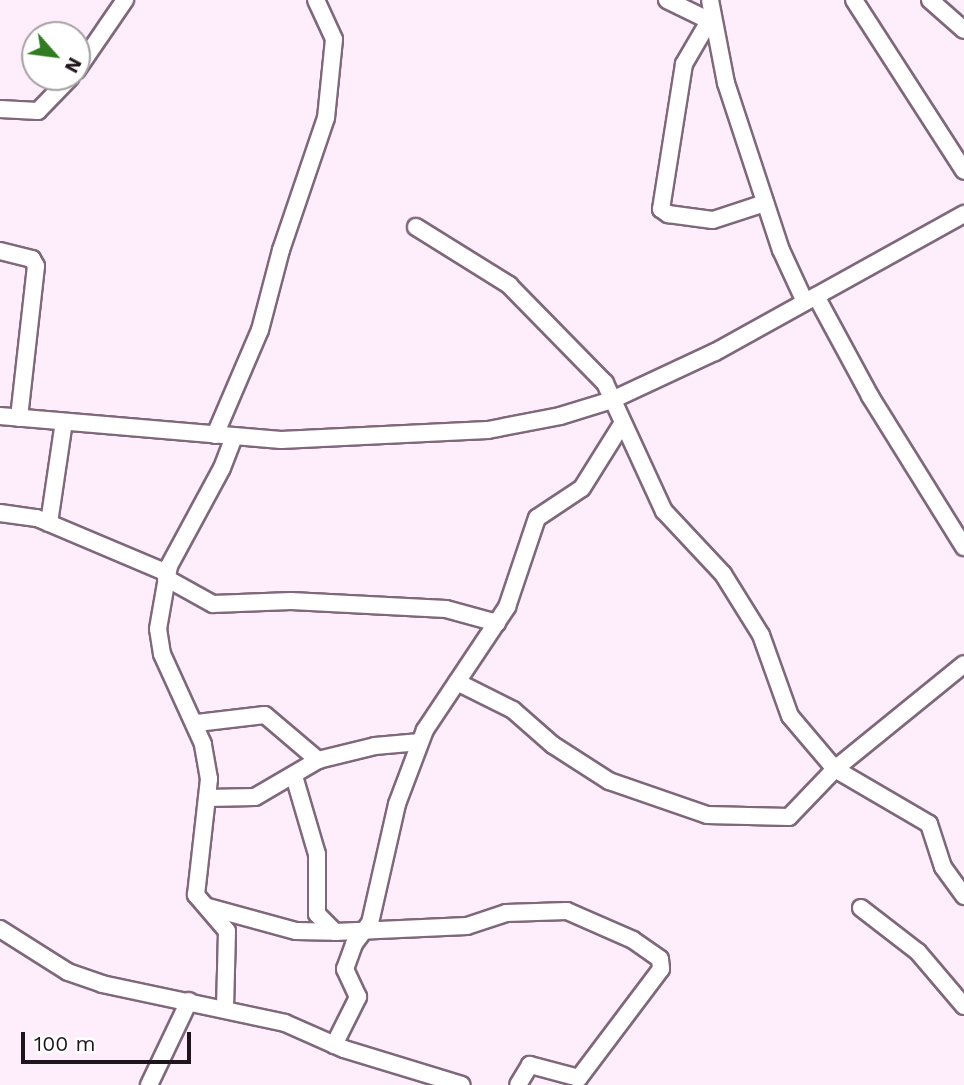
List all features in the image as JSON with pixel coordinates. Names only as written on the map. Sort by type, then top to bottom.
[{"type":"street","points":[[91,50],[125,0]]},
{"type":"street","points":[[215,435],[260,330],[281,250],[326,118],[334,39],[316,0]]},
{"type":"street","points":[[667,0],[710,12]]},
{"type":"street","points":[[854,0],[964,171]]},
{"type":"street","points":[[930,0],[964,30]]},
{"type":"street","points":[[710,12],[726,83],[765,202],[811,299],[964,547]]},
{"type":"street","points":[[710,12],[682,73],[661,209],[668,215],[713,220],[765,202]]},
{"type":"street","points":[[0,109],[38,111],[57,91]]},
{"type":"street","points":[[0,416],[234,436],[369,439],[488,430],[612,400],[715,352],[964,214]]},
{"type":"street","points":[[416,228],[525,299],[605,383],[664,511],[723,574],[761,635],[790,716],[835,769],[929,824],[943,867],[964,896]]},
{"type":"street","points":[[0,251],[32,259],[36,266],[19,418]]},
{"type":"street","points":[[49,523],[64,422]]},
{"type":"street","points":[[334,1045],[358,997],[345,969],[354,944],[367,931],[397,804],[421,742],[497,623],[518,581],[537,517],[582,488],[622,424]]},
{"type":"street","points":[[225,1008],[227,930],[197,895],[209,779],[197,723],[158,641],[166,575],[234,436]]},
{"type":"street","points":[[0,513],[49,523],[166,575],[213,604],[291,601],[446,609],[497,623]]},
{"type":"street","points":[[457,682],[513,710],[553,745],[609,781],[708,815],[789,817],[835,769],[964,664]]},
{"type":"street","points":[[197,723],[265,715],[318,760]]},
{"type":"street","points":[[207,798],[255,797],[318,760],[375,746],[421,742]]},
{"type":"street","points":[[294,776],[317,854],[317,914],[335,932]]},
{"type":"street","points":[[205,906],[296,931],[335,932],[467,926],[506,913],[566,911],[633,940],[660,959],[661,969],[579,1079],[530,1065],[517,1085]]},
{"type":"street","points":[[860,908],[918,952],[964,1006]]},
{"type":"street","points":[[296,931],[317,914]]},
{"type":"street","points":[[0,929],[68,972],[102,984],[225,1008],[285,1023],[334,1045],[462,1085]]},
{"type":"street","points":[[149,1085],[189,1001]]}]
